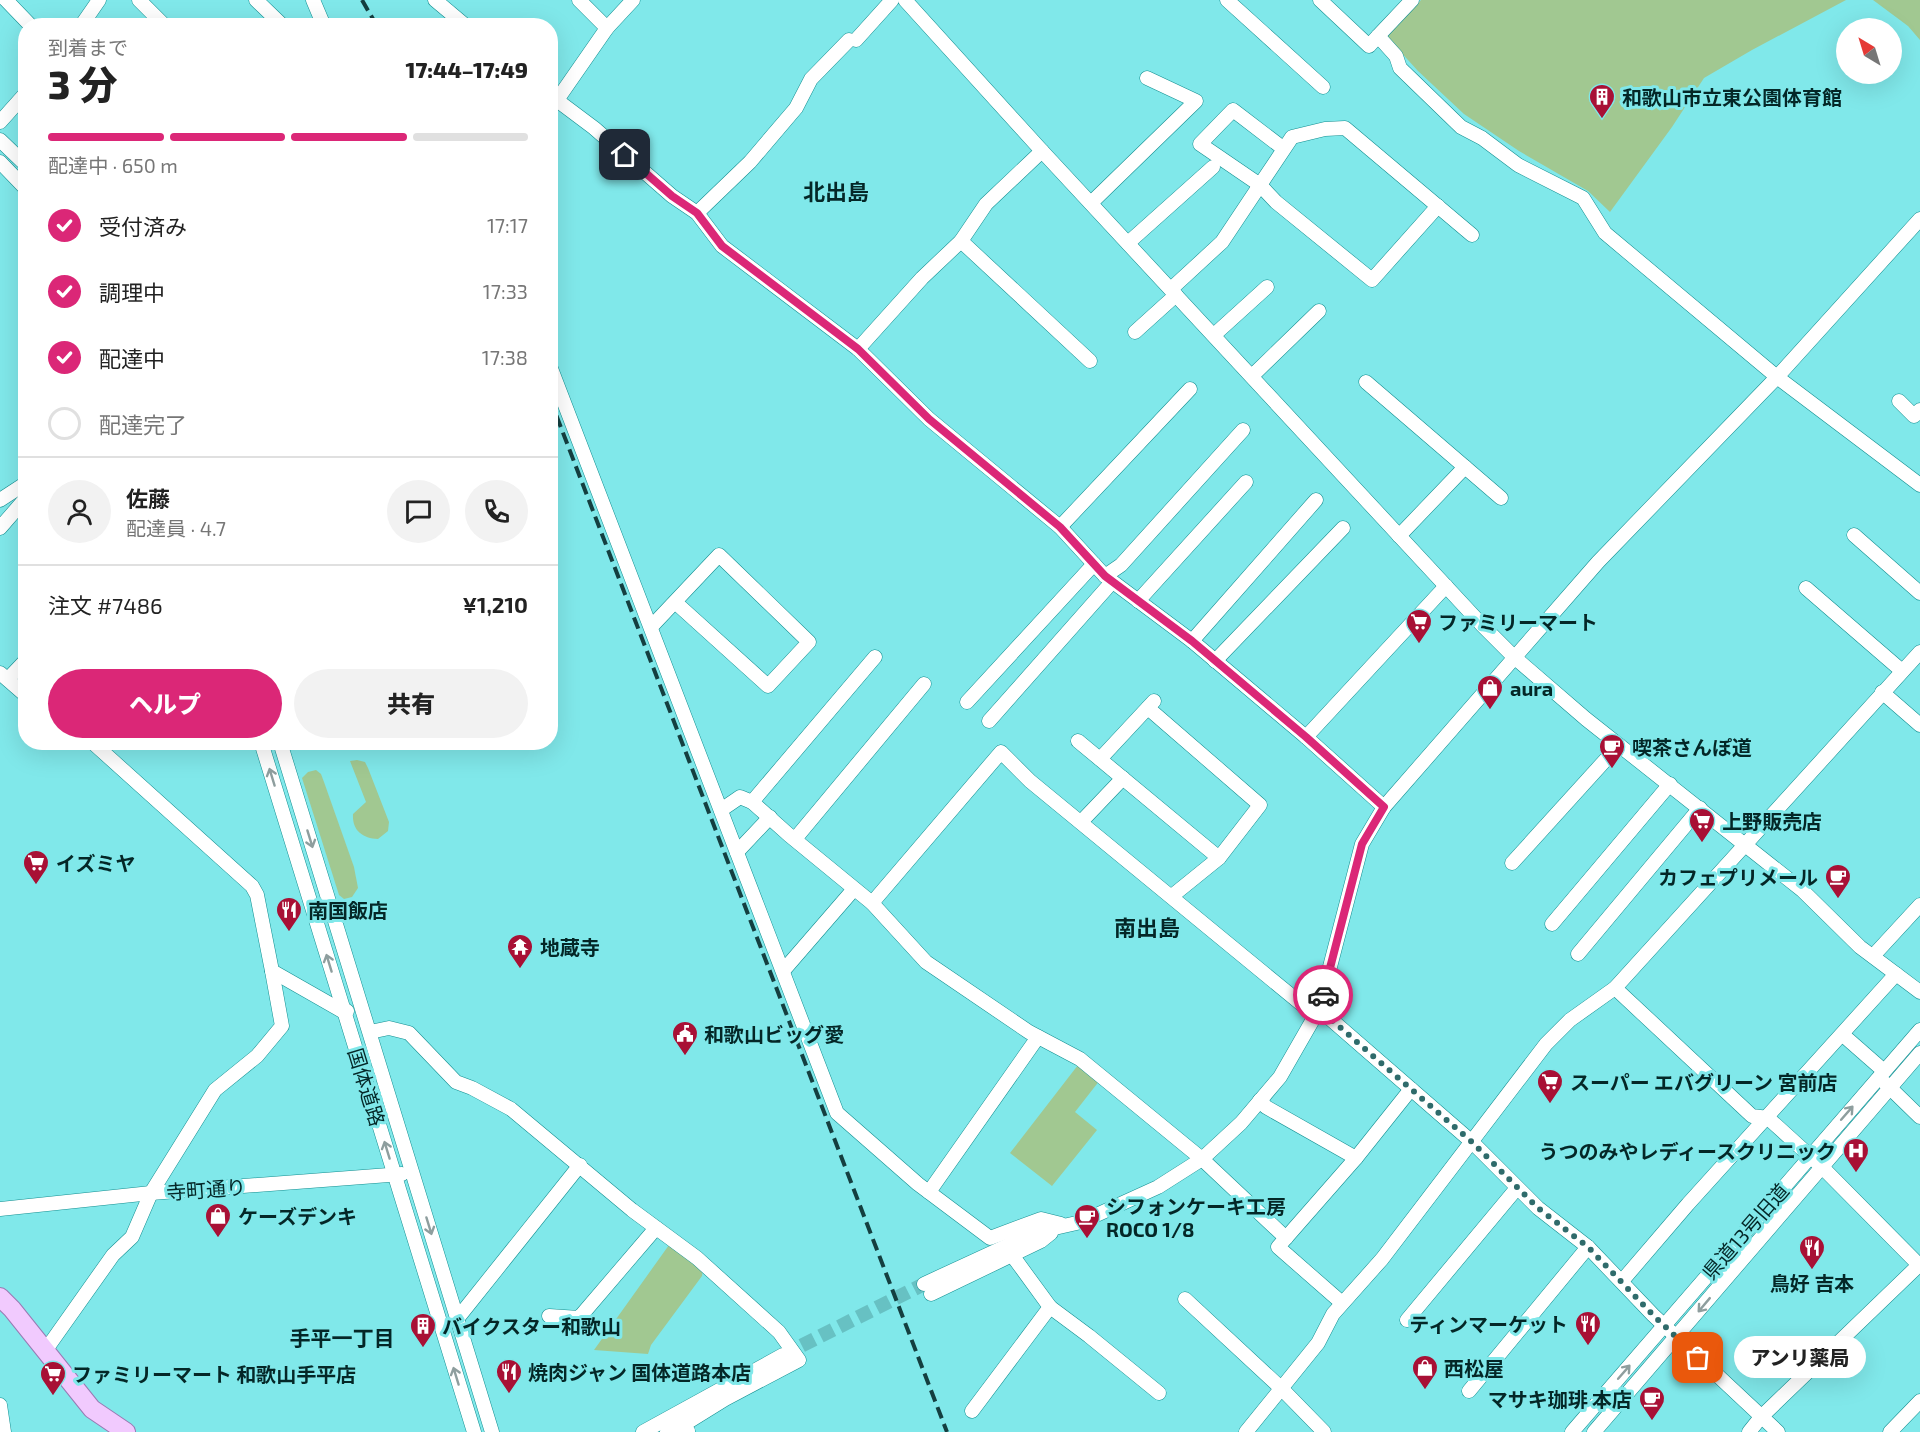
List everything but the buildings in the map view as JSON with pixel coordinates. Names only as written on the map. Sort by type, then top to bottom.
[{"type":"main road","points":[[0,1297],[92,1409],[126,1432]]},
{"type":"street","points":[[6,0],[23,18]]},
{"type":"street","points":[[87,18],[99,0]]},
{"type":"street","points":[[139,0],[157,18]]},
{"type":"street","points":[[256,0],[275,18]]},
{"type":"street","points":[[313,0],[321,18]]},
{"type":"street","points":[[435,0],[456,18]]},
{"type":"street","points":[[579,0],[607,28]]},
{"type":"street","points":[[558,93],[607,28],[633,0]]},
{"type":"street","points":[[697,213],[750,162],[796,108],[812,79],[892,0]]},
{"type":"street","points":[[905,0],[1399,536],[1515,657],[1618,745],[1802,890],[1860,947],[1918,988]]},
{"type":"street","points":[[1227,0],[1323,87]]},
{"type":"street","points":[[1320,0],[1369,46],[1412,0]]},
{"type":"street","points":[[1378,36],[1396,56],[1400,68],[1461,127],[1482,138],[1518,165],[1583,198],[1605,233],[1777,377],[1920,484]]},
{"type":"street","points":[[1090,203],[1196,101],[1147,78]]},
{"type":"street","points":[[0,122],[18,102]]},
{"type":"street","points":[[558,103],[594,128],[672,196],[697,213],[722,246],[858,349],[929,419],[1060,527],[1108,579],[1192,641],[1306,737],[1384,807]]},
{"type":"street","points":[[1284,149],[1233,110],[1200,144],[1260,185],[1276,202],[1371,280],[1438,206]]},
{"type":"street","points":[[1136,332],[1222,242],[1292,137],[1325,129],[1345,128],[1472,235]]},
{"type":"street","points":[[0,140],[18,157]]},
{"type":"street","points":[[858,349],[922,278],[961,241],[986,204],[1042,151]]},
{"type":"street","points":[[0,162],[18,181]]},
{"type":"street","points":[[1128,243],[1213,167]]},
{"type":"street","points":[[1063,1225],[1012,1255],[928,1289],[1037,1232],[1063,1225],[1081,1222],[1158,1186],[1202,1159],[1241,1122],[1280,1077],[1317,1012],[1362,844],[1384,807],[1598,562],[1777,377],[1920,219]]},
{"type":"street","points":[[961,241],[1090,361]]},
{"type":"street","points":[[1214,335],[1267,286]]},
{"type":"street","points":[[1251,376],[1319,311]]},
{"type":"street","points":[[1366,382],[1501,498]]},
{"type":"street","points":[[558,387],[837,1113],[929,1192],[990,1238],[1041,1219],[1063,1225]]},
{"type":"street","points":[[1060,527],[1190,389]]},
{"type":"street","points":[[1899,401],[1914,416],[1920,410]]},
{"type":"street","points":[[989,721],[1108,579],[1243,430]]},
{"type":"street","points":[[1399,536],[1465,468]]},
{"type":"street","points":[[1138,602],[1246,482]]},
{"type":"street","points":[[0,492],[18,484]]},
{"type":"street","points":[[0,500],[18,487]]},
{"type":"street","points":[[1192,641],[1316,500]]},
{"type":"street","points":[[0,528],[18,507]]},
{"type":"street","points":[[1215,661],[1343,528]]},
{"type":"street","points":[[1854,535],[1920,593]]},
{"type":"street","points":[[651,627],[719,555],[809,642],[768,686],[675,602]]},
{"type":"street","points":[[968,702],[1094,564]]},
{"type":"street","points":[[1306,737],[1446,586]]},
{"type":"street","points":[[1806,588],[1902,671]]},
{"type":"street","points":[[1246,1432],[1318,1343],[1342,1303],[1382,1259],[1546,1044],[1570,1020],[1615,988],[1920,652]]},
{"type":"street","points":[[752,802],[875,657]]},
{"type":"street","points":[[18,666],[4,676],[18,689]]},
{"type":"street","points":[[795,839],[924,684]]},
{"type":"street","points":[[1882,692],[1920,725]]},
{"type":"street","points":[[1100,759],[1151,704],[1260,804],[1219,858],[1172,896]]},
{"type":"street","points":[[1078,741],[1219,858]]},
{"type":"street","points":[[1512,863],[1618,745]]},
{"type":"street","points":[[45,1351],[113,1255],[132,1237],[152,1193],[214,1090],[257,1056],[282,1026],[257,895],[252,886],[101,750]]},
{"type":"street","name":"国体道路","points":[[263,750],[474,1432]]},
{"type":"street","name":"国体道路","points":[[282,750],[492,1432]]},
{"type":"street","points":[[872,903],[1001,752],[1030,781],[1317,1012],[1472,1142],[1538,1208],[1588,1247],[1664,1325],[1778,1432]]},
{"type":"street","points":[[1081,822],[1123,778]]},
{"type":"street","points":[[1551,924],[1670,784]]},
{"type":"street","points":[[721,810],[740,796],[752,802],[872,903],[926,962],[1038,1037],[1080,1059],[1202,1159],[1286,1238]]},
{"type":"street","points":[[1578,954],[1700,808]]},
{"type":"street","points":[[737,852],[770,817]]},
{"type":"street","points":[[783,971],[854,889]]},
{"type":"street","points":[[1873,956],[1920,905]]},
{"type":"street","points":[[272,971],[344,1011],[361,1006]]},
{"type":"street","points":[[1622,1281],[1688,1204],[1896,974]]},
{"type":"street","points":[[1615,988],[1752,1116],[1768,1118],[1810,1156],[1919,1265],[1761,1416],[1749,1432]]},
{"type":"street","points":[[370,1032],[389,1028],[409,1033],[456,1082],[511,1109],[632,1210],[697,1258],[779,1332],[800,1360],[725,1399],[686,1429],[667,1432]]},
{"type":"street","name":"県道13号旧道","points":[[1572,1432],[1920,1030]]},
{"type":"street","points":[[1842,1035],[1920,1117]]},
{"type":"street","points":[[929,1192],[1038,1037]]},
{"type":"street","name":"県道13号旧道","points":[[1594,1432],[1920,1053]]},
{"type":"street","points":[[1342,1303],[1278,1246],[1356,1158],[1411,1089]]},
{"type":"street","points":[[1260,1100],[1266,1107],[1356,1158]]},
{"type":"street","points":[[457,1318],[580,1165]]},
{"type":"street","name":"寺町通り","points":[[0,1209],[152,1193],[413,1174]]},
{"type":"street","points":[[1407,1320],[1517,1188]]},
{"type":"street","points":[[549,1316],[579,1318],[656,1228]]},
{"type":"street","points":[[1469,1390],[1588,1247]]},
{"type":"street","points":[[1012,1255],[1050,1307],[1159,1393]]},
{"type":"street","points":[[1185,1299],[1282,1389],[1324,1432]]},
{"type":"street","points":[[972,1411],[1050,1307]]},
{"type":"street","points":[[643,1432],[783,1354]]},
{"type":"street","points":[[1890,1432],[1920,1401]]},
{"type":"street","points":[[0,1405],[4,1432]]},
{"type":"green space","points":[[1421,0],[1846,0],[1704,78],[1672,127],[1610,212],[1588,191],[1519,151],[1464,114],[1418,71],[1387,37]]},
{"type":"green space","points":[[1873,0],[1920,0],[1920,40],[1902,22],[1902,18],[1897,18]]},
{"type":"green space","points":[[350,761],[365,762],[389,822],[388,831],[378,839],[363,835],[354,825],[353,814],[366,802]]},
{"type":"green space","points":[[316,770],[321,774],[354,867],[358,888],[352,897],[344,899],[339,895],[302,778],[308,772]]},
{"type":"green space","points":[[1078,1065],[1100,1080],[1075,1112],[1097,1130],[1052,1186],[1010,1153]]},
{"type":"green space","points":[[669,1245],[703,1269],[702,1276],[651,1345],[648,1354],[594,1350]]},
{"type":"tunnel","points":[[783,1355],[924,1284]]},
{"type":"railway","points":[[362,0],[372,18]]},
{"type":"railway","points":[[558,420],[947,1432]]},
{"type":"way so far","points":[[1323,995],[1319,1009],[1472,1142],[1538,1208],[1588,1247],[1698,1358]]},
{"type":"place","name":"和歌山市立東公園体育館","points":[[1602,120]]},
{"type":"place","name":"ファミリーマート","points":[[1419,645]]},
{"type":"place","name":"aura","points":[[1490,711]]},
{"type":"place","name":"喫茶さんぽ道","points":[[1612,770]]},
{"type":"place","name":"上野販売店","points":[[1702,844]]},
{"type":"place","name":"イズミヤ","points":[[36,886]]},
{"type":"place","name":"カフェプリメール","points":[[1838,900]]},
{"type":"place","name":"南国飯店","points":[[289,933]]},
{"type":"place","name":"地蔵寺","points":[[520,970]]},
{"type":"place","name":"和歌山ビッグ愛","points":[[685,1057]]},
{"type":"place","name":"スーパー エバグリーン 宮前店","points":[[1550,1105]]},
{"type":"place","name":"うつのみやレディースクリニック","points":[[1856,1174]]},
{"type":"place","name":"ケーズデンキ","points":[[218,1239]]},
{"type":"place","name":"シフォンケーキ工房 ROCO 1/8","points":[[1087,1240]]},
{"type":"place","name":"鳥好 吉本","points":[[1812,1271]]},
{"type":"place","name":"ティンマーケット","points":[[1588,1347]]},
{"type":"place","name":"バイクスター和歌山","points":[[423,1349]]},
{"type":"place","name":"アンリ薬局","points":[[1698,1358]]},
{"type":"place","name":"西松屋","points":[[1425,1391]]},
{"type":"place","name":"焼肉ジャン 国体道路本店","points":[[509,1395]]},
{"type":"place","name":"ファミリーマート 和歌山手平店","points":[[53,1397]]},
{"type":"place","name":"マサキ珈琲 本店","points":[[1652,1422]]},
{"type":"district","name":"北出島","points":[[836,191]]},
{"type":"district","name":"南出島","points":[[1147,927]]},
{"type":"district","name":"手平一丁目","points":[[342,1337]]},
{"type":"route","points":[[625,155],[672,196],[697,213],[722,246],[858,349],[929,419],[1060,527],[1105,576],[1192,641],[1306,737],[1384,807],[1362,844],[1323,995]]}]
